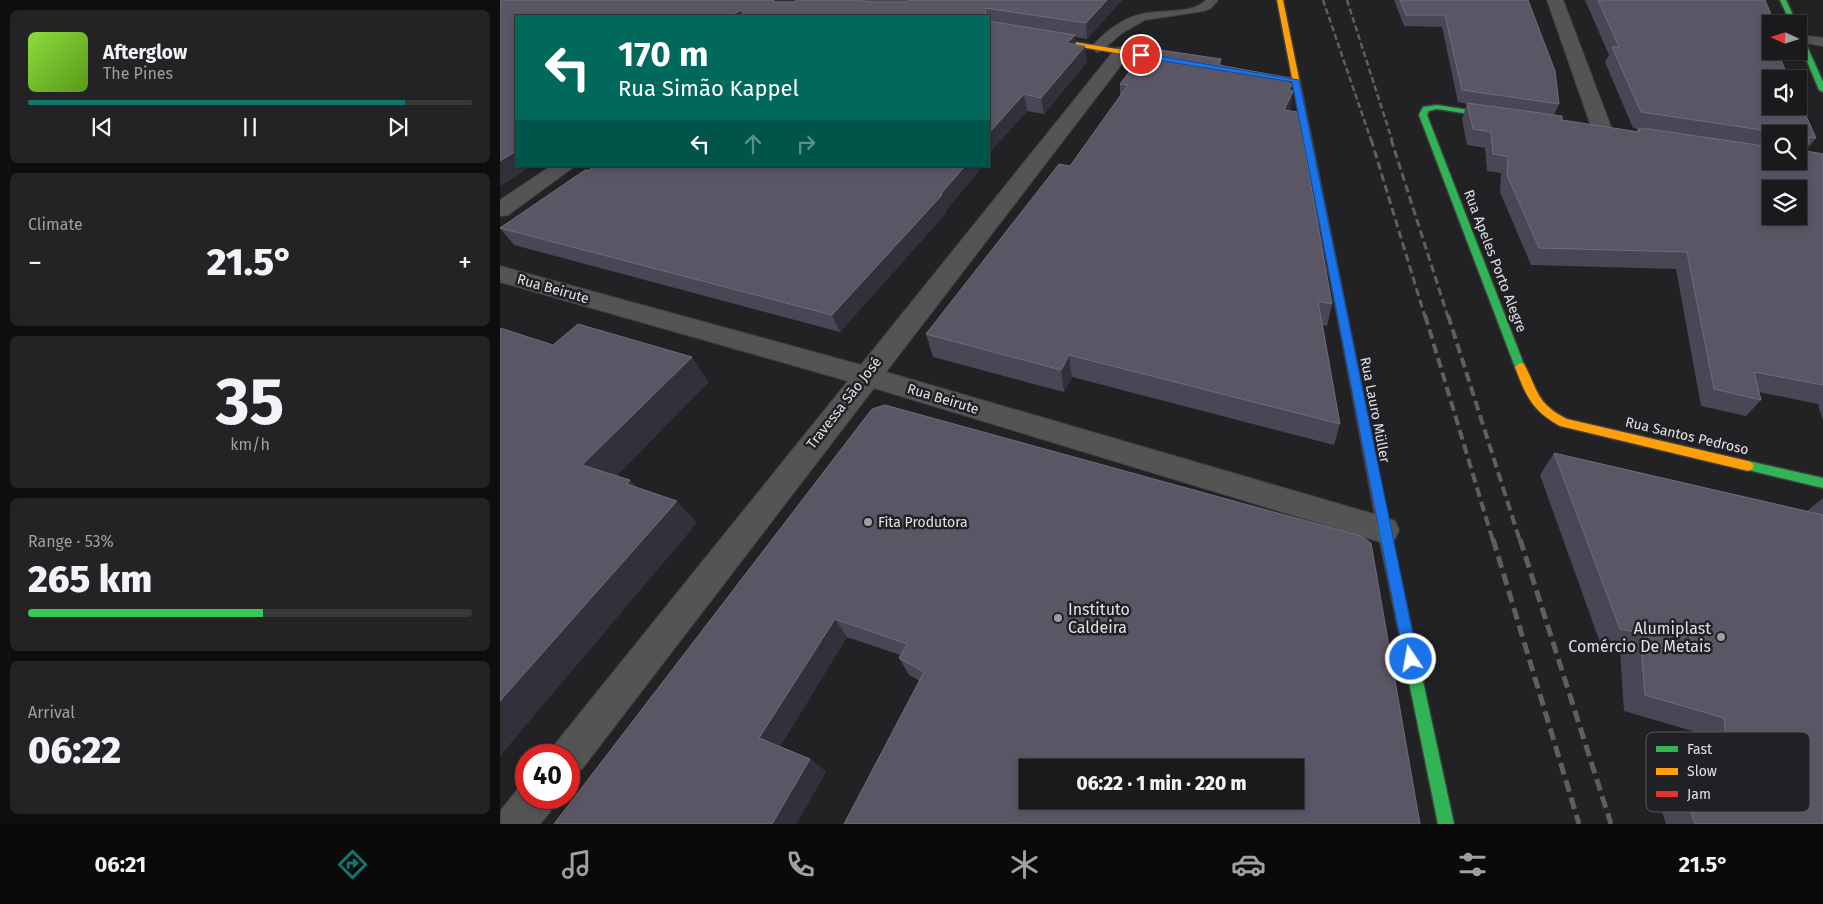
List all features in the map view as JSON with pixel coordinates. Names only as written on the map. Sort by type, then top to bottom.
[{"type":"street","name":"Rua Lauro Müller","points":[[1280,0],[1290,80],[1446,824]]},
{"type":"street","points":[[1555,0],[1603,132]]},
{"type":"street","points":[[1783,0],[1790,15]]},
{"type":"street","points":[[990,30],[1189,63]]},
{"type":"street","name":"Travessa São José","points":[[578,744],[1122,52]]},
{"type":"street","points":[[1808,55],[1823,90]]},
{"type":"street","name":"Rua Apeles Porto Alegre","points":[[1515,119],[1437,107],[1426,109],[1422,115],[1534,400],[1545,414]]},
{"type":"street","points":[[500,210],[564,167]]},
{"type":"street","name":"Rua Beirute","points":[[500,274],[866,376],[1384,530]]},
{"type":"street","name":"Rua Santos Pedroso","points":[[1545,414],[1564,423],[1823,483]]},
{"type":"street","points":[[516,824],[528,809]]},
{"type":"lane","points":[[1097,48],[1113,34],[1142,17],[1197,10],[1210,4],[1212,0]]},
{"type":"lane","points":[[1808,39],[1823,42]]},
{"type":"building","points":[[500,0],[774,0],[774,2],[794,2],[797,0],[855,0],[907,2],[909,0],[1107,0],[1086,23],[985,8],[986,15],[744,15],[741,10],[733,15],[515,15],[515,152],[500,161]]},
{"type":"building","points":[[1400,0],[1528,0],[1555,71],[1559,104],[1462,90],[1445,15],[1406,15]]},
{"type":"building","points":[[1598,0],[1765,0],[1771,14],[1762,15],[1762,60],[1781,60],[1785,70],[1762,70],[1762,115],[1806,115],[1816,138],[1809,137],[1809,143],[1807,143],[1807,125],[1762,125],[1762,130],[1641,112],[1612,47],[1619,47]]},
{"type":"building","points":[[990,21],[1075,35],[1067,43],[1085,46],[1041,98],[1024,94],[990,132]]},
{"type":"building","points":[[1147,48],[1221,59],[1218,65],[1291,78],[1289,83],[1292,84],[1289,90],[1293,91],[1284,110],[1298,112],[1332,304],[1318,301],[1340,424],[1069,355],[1061,370],[926,334],[1059,164],[1070,166],[1128,85],[1120,84]]},
{"type":"building","points":[[1467,103],[1562,116],[1562,120],[1639,132],[1638,129],[1649,129],[1762,146],[1762,170],[1807,170],[1807,151],[1823,154],[1823,385],[1754,372],[1761,400],[1714,389],[1687,252],[1539,248],[1507,175],[1508,157],[1493,154],[1491,132],[1473,129]]},
{"type":"building","points":[[594,167],[964,167],[940,195],[942,195],[832,315],[500,228],[585,170]]},
{"type":"building","points":[[578,324],[692,357],[582,465],[630,480],[627,484],[677,501],[500,701],[500,328],[553,345]]},
{"type":"building","name":"Instituto Caldeira","points":[[885,405],[1361,536],[1371,543],[1420,824],[844,824],[924,672],[899,658],[907,644],[835,619],[759,738],[810,759],[772,824],[554,824],[565,809],[580,809],[580,790],[872,409]]},
{"type":"building","name":"Alumiplast Comércio De Metais","points":[[1554,453],[1823,515],[1823,824],[1695,824],[1691,812],[1810,812],[1810,732],[1725,732],[1724,718],[1645,695],[1640,633],[1620,629]]},
{"type":"railway","points":[[1323,0],[1371,140]]},
{"type":"railway","points":[[1347,0],[1392,140]]},
{"type":"railway","points":[[1371,139],[1425,317]]},
{"type":"railway","points":[[1391,139],[1448,317]]},
{"type":"railway","points":[[1425,315],[1493,541]]},
{"type":"railway","points":[[1448,315],[1520,541]]},
{"type":"railway","points":[[1493,539],[1579,824]]},
{"type":"railway","points":[[1520,539],[1611,824]]},
{"type":"traffic: fast","points":[[1783,0],[1790,15]]},
{"type":"traffic: fast","points":[[1808,56],[1823,90]]},
{"type":"traffic: fast","points":[[1501,117],[1437,107],[1426,109],[1423,115],[1520,367]]},
{"type":"traffic: fast","points":[[1748,466],[1823,483]]},
{"type":"traffic: fast","points":[[1383,525],[1446,824]]},
{"type":"traffic: slow","points":[[1280,0],[1348,344]]},
{"type":"traffic: slow","points":[[990,30],[1178,61]]},
{"type":"traffic: slow","points":[[1520,367],[1535,401],[1546,412],[1564,423],[1748,466]]},
{"type":"traffic: jam","points":[[1348,344],[1383,525]]},
{"type":"place","name":"Fita Produtora","points":[[868,522]]},
{"type":"place","name":"Instituto Caldeira","points":[[1058,618]]},
{"type":"place","name":"Alumiplast Comércio De Metais","points":[[1721,637]]},
{"type":"route","points":[[1141,55],[1295,80],[1411,659]]}]
